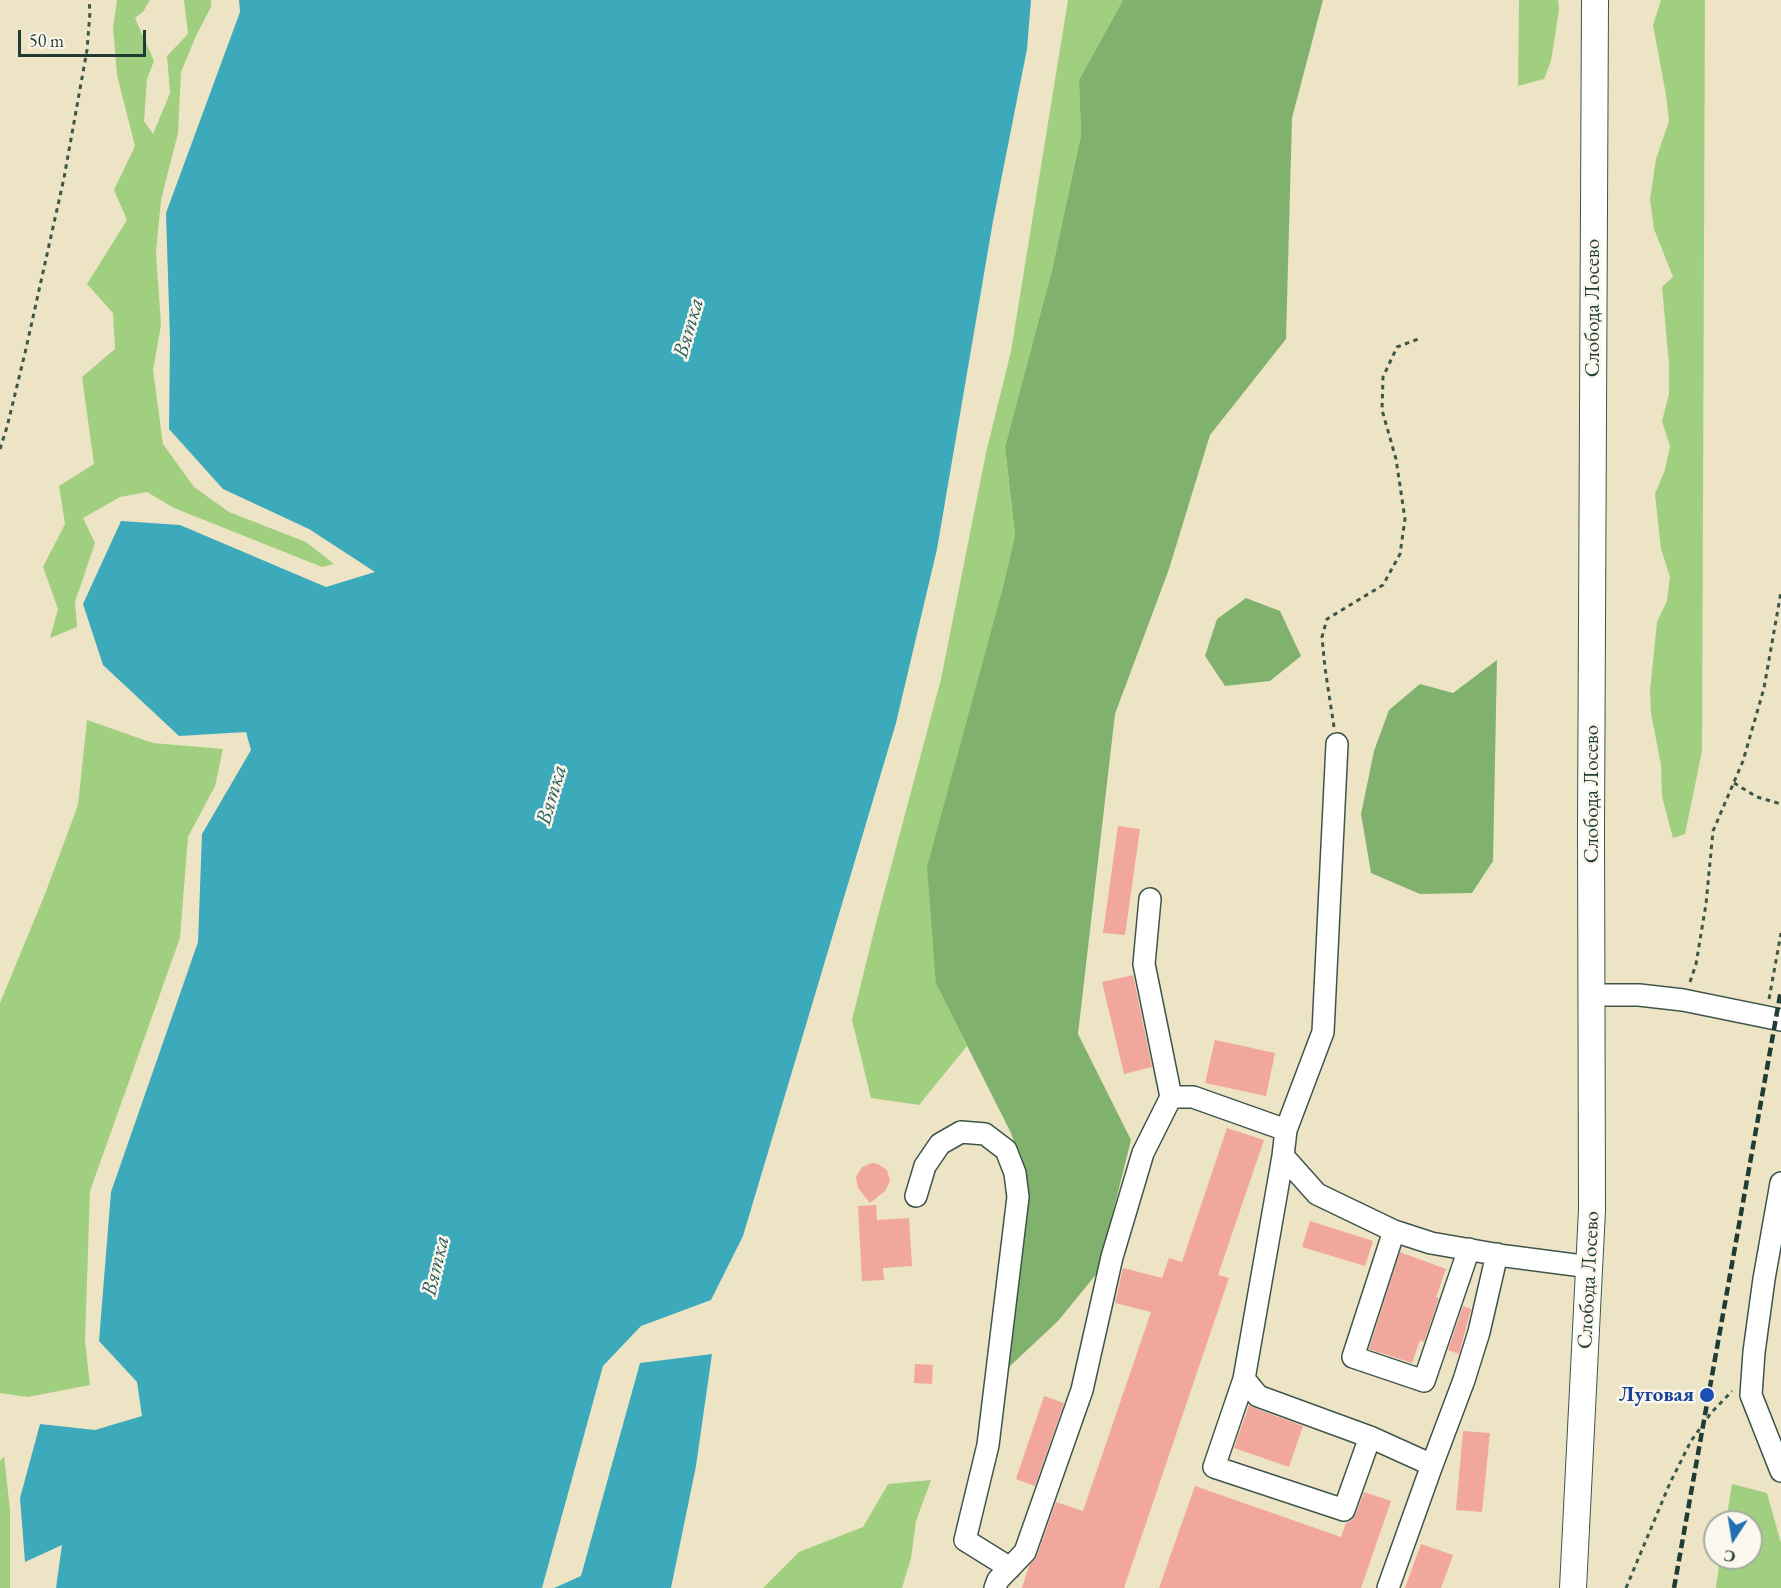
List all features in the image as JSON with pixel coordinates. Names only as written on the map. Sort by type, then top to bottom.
[{"type":"main road","name":"Слобода Лосево","points":[[1573,1588],[1592,1210],[1591,803],[1595,0]]},
{"type":"street","points":[[1337,744],[1323,1032],[1286,1130],[1244,1379],[1214,1467],[1344,1510],[1370,1437]]},
{"type":"street","points":[[995,1588],[998,1580],[1025,1552],[1082,1390],[1112,1257],[1143,1153],[1171,1097],[1144,964],[1150,899]]},
{"type":"street","points":[[1593,995],[1638,995],[1683,1000],[1774,1018]]},
{"type":"street","points":[[1171,1097],[1193,1097],[1286,1130]]},
{"type":"street","points":[[916,1196],[925,1166],[940,1144],[961,1132],[985,1134],[1006,1150],[1015,1173],[1018,1197],[988,1445],[965,1540],[1010,1568]]},
{"type":"street","points":[[1282,1156],[1317,1194],[1394,1231],[1431,1243],[1590,1267]]},
{"type":"street","points":[[1781,1183],[1764,1279],[1751,1395],[1781,1471]]},
{"type":"street","points":[[1394,1231],[1353,1357],[1424,1381],[1469,1249]]},
{"type":"street","points":[[1388,1588],[1464,1380],[1479,1332],[1497,1254]]},
{"type":"street","points":[[1244,1379],[1258,1396],[1370,1437],[1432,1465]]},
{"type":"street","points":[[1759,1418],[1781,1428]]},
{"type":"path","points":[[0,449],[25,352],[64,178],[87,50],[89,0]]},
{"type":"path","points":[[1337,744],[1322,637],[1327,619],[1383,585],[1400,554],[1405,519],[1396,459],[1382,410],[1383,377],[1397,347],[1421,338]]},
{"type":"path","points":[[1683,1000],[1696,964],[1706,904],[1713,831],[1743,761],[1764,688],[1781,592]]},
{"type":"path","points":[[1734,783],[1757,797],[1781,804]]},
{"type":"path","points":[[1774,1018],[1781,933]]},
{"type":"path","points":[[1626,1588],[1670,1483],[1691,1441],[1711,1413],[1752,1370]]},
{"type":"green space","points":[[117,0],[150,0],[143,12],[135,18],[154,61],[147,79],[144,121],[153,134],[170,93],[167,56],[188,34],[184,0],[211,0],[211,7],[181,72],[178,133],[161,200],[156,252],[161,325],[153,370],[163,444],[194,487],[229,512],[306,542],[334,564],[322,567],[174,508],[147,492],[120,497],[83,518],[95,543],[75,602],[77,627],[50,638],[58,609],[43,567],[65,524],[59,486],[94,464],[82,377],[115,349],[113,313],[87,284],[127,220],[114,190],[135,146],[117,75],[113,28]]},
{"type":"green space","points":[[1068,0],[1123,0],[1079,80],[1081,135],[1052,270],[1005,447],[1015,535],[1002,591],[936,984],[967,1046],[919,1105],[871,1098],[852,1020],[941,679],[986,453],[1011,351]]},
{"type":"green space","points":[[1123,0],[1323,0],[1292,118],[1286,339],[1210,435],[1169,569],[1115,714],[1078,1034],[1131,1140],[1098,1272],[1058,1321],[1009,1367],[1025,1175],[1011,1133],[936,984],[927,867],[1015,535],[1005,447],[1052,270],[1081,135],[1079,80]]},
{"type":"green space","points":[[1519,0],[1558,0],[1559,10],[1551,61],[1544,79],[1518,86]]},
{"type":"green space","points":[[1661,0],[1705,0],[1702,751],[1685,834],[1673,838],[1662,797],[1661,765],[1651,713],[1650,691],[1657,622],[1667,601],[1670,577],[1661,549],[1655,494],[1665,470],[1670,446],[1662,421],[1669,394],[1669,364],[1662,287],[1673,277],[1654,229],[1650,199],[1656,159],[1669,121],[1653,25]]},
{"type":"green space","points":[[1246,598],[1280,611],[1301,656],[1270,681],[1225,686],[1205,656],[1217,619]]},
{"type":"green space","points":[[1497,660],[1493,861],[1472,893],[1420,894],[1371,873],[1361,814],[1374,751],[1389,710],[1420,684],[1453,693]]},
{"type":"green space","points":[[87,720],[153,743],[223,749],[215,786],[188,837],[180,938],[90,1191],[85,1341],[90,1385],[28,1397],[0,1393],[0,1003],[45,894],[78,805]]},
{"type":"green space","points":[[4,1456],[10,1510],[10,1588],[0,1588],[0,1461]]},
{"type":"green space","points":[[931,1480],[916,1521],[911,1558],[902,1588],[763,1588],[799,1552],[863,1527],[888,1484]]},
{"type":"green space","points":[[1732,1484],[1767,1493],[1781,1543],[1781,1588],[1716,1588],[1718,1570],[1763,1570],[1763,1510],[1728,1510]]},
{"type":"water","name":"Вятка","points":[[239,0],[1031,0],[1027,49],[993,221],[937,549],[896,723],[743,1236],[711,1300],[641,1326],[603,1366],[542,1588],[56,1588],[62,1545],[25,1562],[20,1498],[40,1424],[95,1430],[142,1416],[137,1382],[99,1341],[111,1192],[198,942],[202,834],[251,750],[246,732],[179,736],[103,665],[83,604],[121,521],[180,525],[326,587],[375,572],[309,529],[223,489],[169,429],[170,340],[166,213],[240,12]]},
{"type":"water","points":[[712,1354],[696,1466],[671,1588],[554,1588],[581,1576],[640,1363]]},
{"type":"building","points":[[1118,826],[1140,829],[1125,935],[1103,933]]},
{"type":"building","points":[[1133,975],[1152,1067],[1124,1074],[1102,982]]},
{"type":"building","points":[[1215,1040],[1275,1053],[1266,1096],[1205,1083]]},
{"type":"building","points":[[1227,1128],[1264,1140],[1218,1275],[1229,1278],[1124,1588],[1022,1588],[1029,1566],[1037,1556],[1056,1502],[1083,1511],[1151,1312],[1115,1303],[1123,1268],[1162,1278],[1169,1258],[1182,1262]]},
{"type":"building","points":[[872,1163],[887,1170],[890,1181],[885,1191],[870,1203],[858,1188],[856,1177],[862,1167]]},
{"type":"building","points":[[876,1205],[877,1220],[909,1218],[912,1266],[883,1268],[884,1280],[862,1281],[858,1206]]},
{"type":"building","points":[[1310,1221],[1373,1241],[1365,1266],[1302,1247]]},
{"type":"building","points":[[1400,1252],[1446,1269],[1424,1342],[1420,1340],[1412,1363],[1369,1349]]},
{"type":"building","points":[[1463,1306],[1471,1309],[1459,1354],[1448,1350]]},
{"type":"building","points":[[915,1364],[933,1365],[932,1384],[914,1383]]},
{"type":"building","points":[[1044,1396],[1064,1403],[1035,1486],[1016,1479]]},
{"type":"building","points":[[1249,1405],[1303,1426],[1289,1467],[1234,1448]]},
{"type":"building","points":[[1463,1431],[1490,1433],[1482,1512],[1456,1510]]},
{"type":"building","points":[[1195,1486],[1341,1537],[1346,1523],[1356,1514],[1364,1492],[1391,1501],[1361,1588],[1159,1588]]},
{"type":"building","points":[[1421,1544],[1453,1555],[1441,1588],[1405,1588]]},
{"type":"railway","points":[[1674,1588],[1781,990]]},
{"type":"place","name":"Луговая","points":[[1707,1395]]}]
